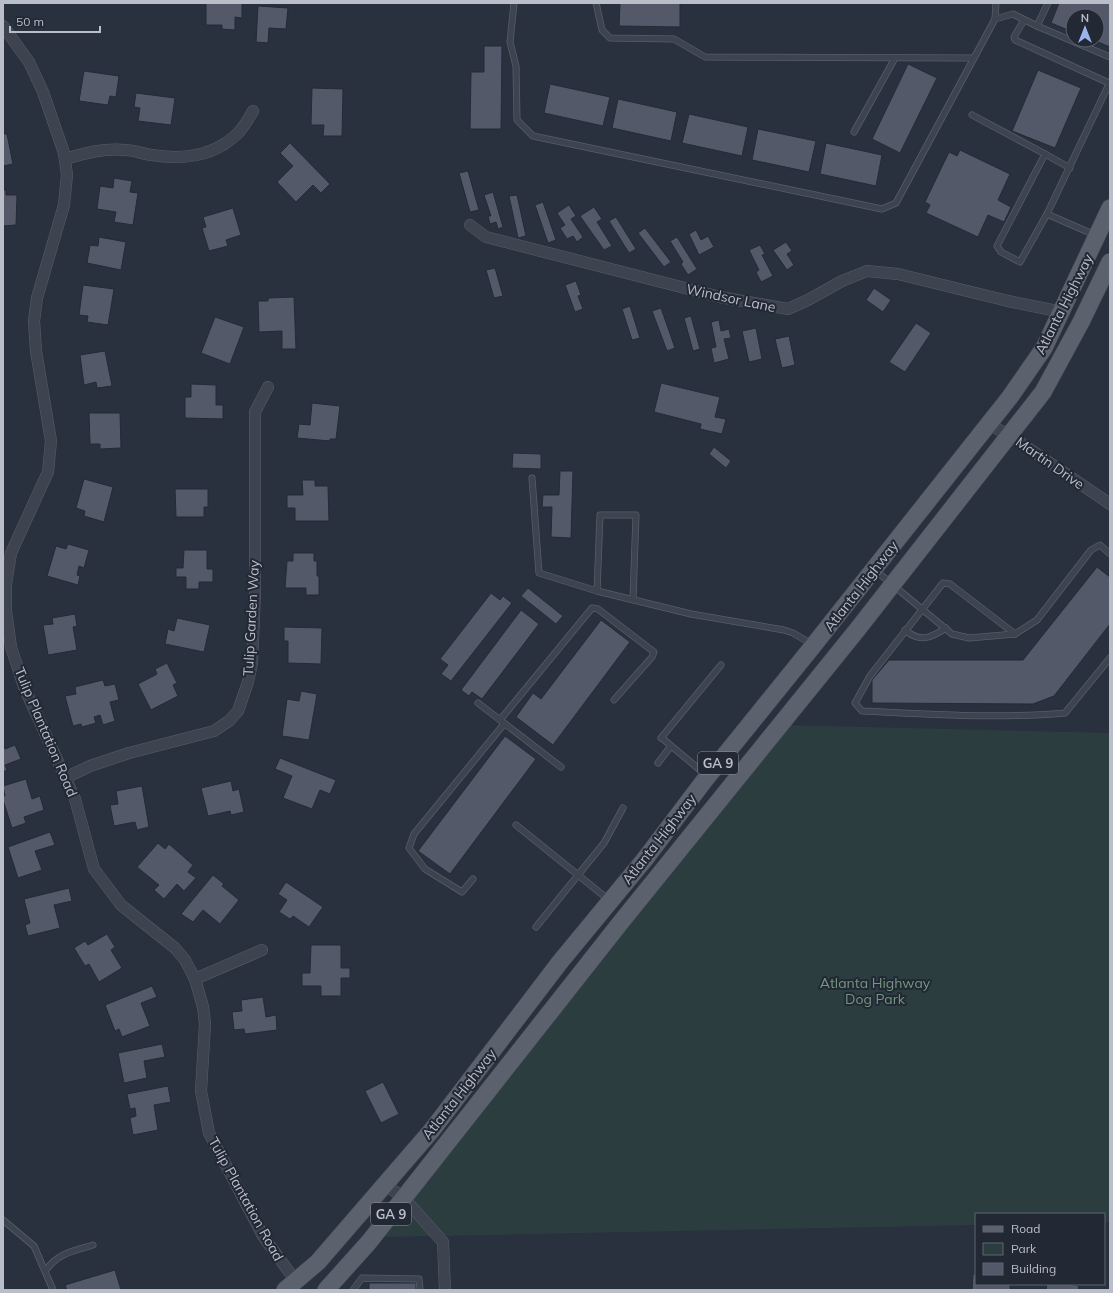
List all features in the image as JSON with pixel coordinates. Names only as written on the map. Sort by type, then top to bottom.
[{"type":"main road","name":"Atlanta Highway","points":[[290,1285],[318,1262],[432,1130],[560,962],[645,859],[707,776],[814,646],[1010,397],[1044,348],[1110,208]]},
{"type":"main road","name":"Atlanta Highway","points":[[326,1290],[369,1242],[403,1197],[892,585],[1043,392],[1081,322],[1110,262]]},
{"type":"street","name":"Tulip Plantation Road","points":[[3,26],[29,62],[43,92],[64,153],[67,175],[64,205],[37,298],[34,321],[36,351],[51,441],[48,472],[11,553],[6,584],[6,611],[11,647],[24,687],[75,799],[94,869],[121,905],[175,948],[185,960],[196,979],[203,1007],[205,1024],[201,1091],[210,1133],[290,1285]]},
{"type":"street","points":[[65,159],[92,151],[126,150],[152,155],[176,157],[200,155],[223,146],[239,132],[253,111]]},
{"type":"street","name":"Windsor Lane","points":[[470,225],[486,238],[720,298],[788,309],[808,300],[842,281],[867,271],[898,274],[1008,302],[1062,312]]},
{"type":"street","name":"Tulip Garden Way","points":[[65,778],[90,766],[129,753],[214,731],[229,721],[238,711],[248,682],[252,663],[255,592],[255,412],[268,386]]},
{"type":"street","name":"Martin Drive","points":[[988,424],[1009,435],[1110,504]]},
{"type":"street","points":[[196,979],[262,950]]},
{"type":"street","points":[[386,1184],[403,1197],[443,1242],[445,1290]]},
{"type":"lane","points":[[514,3],[510,42],[516,66],[517,120],[533,136],[882,209],[896,203],[995,19],[996,3]]},
{"type":"lane","points":[[596,3],[602,30],[610,38],[674,39],[705,57],[974,58]]},
{"type":"lane","points":[[1037,26],[1048,3]]},
{"type":"lane","points":[[995,19],[1013,14],[1037,26],[1110,57]]},
{"type":"lane","points":[[1024,20],[1014,37],[1016,40],[1110,82],[1070,168],[1047,214],[1020,262],[1001,252],[998,246],[1045,154]]},
{"type":"lane","points":[[854,132],[895,58]]},
{"type":"lane","points":[[972,115],[1070,168]]},
{"type":"lane","points":[[1047,214],[1097,236]]},
{"type":"lane","points":[[532,478],[539,573],[597,591],[691,614],[784,630],[794,633],[814,646]]},
{"type":"lane","points":[[597,591],[600,515],[636,515],[633,599]]},
{"type":"lane","points":[[874,570],[952,634],[968,638],[1015,634],[1037,620],[1090,550],[1100,545],[1110,554]]},
{"type":"lane","points":[[1015,634],[946,583],[943,583],[870,676],[855,703],[862,712],[1040,716],[1065,714],[1110,658]]},
{"type":"lane","points":[[473,879],[462,892],[425,869],[409,848],[414,834],[592,608],[598,609],[654,652],[652,657],[614,700]]},
{"type":"lane","points":[[905,630],[913,636],[932,637],[946,628]]},
{"type":"lane","points":[[707,776],[662,738],[721,665]]},
{"type":"lane","points":[[478,703],[561,767]]},
{"type":"lane","points":[[658,763],[671,746]]},
{"type":"lane","points":[[536,927],[579,876],[604,843],[623,808]]},
{"type":"lane","points":[[516,825],[610,901]]},
{"type":"lane","points":[[3,1220],[34,1246],[46,1270],[53,1290]]},
{"type":"lane","points":[[46,1270],[51,1262],[63,1254],[93,1245]]},
{"type":"lane","points":[[353,1290],[362,1278],[419,1279],[420,1290]]},
{"type":"green space","name":"Atlanta Highway Dog Park","points":[[784,725],[1110,733],[1110,1222],[1105,1222],[1105,1213],[975,1213],[975,1225],[380,1237]]},
{"type":"building","points":[[206,3],[242,3],[242,18],[235,17],[235,30],[222,29],[222,25],[206,25]]},
{"type":"building","points":[[620,3],[680,3],[680,27],[619,26]]},
{"type":"building","points":[[1059,3],[1110,3],[1110,47],[1105,45],[1105,8],[1065,8],[1065,29],[1051,23]]},
{"type":"building","points":[[258,6],[288,8],[286,29],[269,28],[268,43],[256,42]]},
{"type":"building","points":[[484,46],[502,46],[501,129],[470,129],[471,72],[484,72]]},
{"type":"building","points":[[908,64],[937,78],[900,153],[872,139]]},
{"type":"building","points":[[1038,70],[1081,88],[1055,148],[1012,131]]},
{"type":"building","points":[[84,71],[119,76],[116,97],[110,96],[108,105],[79,101]]},
{"type":"building","points":[[550,84],[610,97],[603,126],[544,113]]},
{"type":"building","points":[[312,88],[343,89],[342,136],[323,136],[324,125],[311,125]]},
{"type":"building","points":[[136,93],[175,98],[171,125],[138,121],[140,108],[134,107]]},
{"type":"building","points":[[618,99],[677,112],[671,141],[612,128]]},
{"type":"building","points":[[689,114],[748,127],[742,156],[682,143]]},
{"type":"building","points":[[758,129],[816,141],[809,172],[752,160]]},
{"type":"building","points":[[3,134],[7,134],[13,164],[3,166]]},
{"type":"building","points":[[290,143],[330,184],[321,193],[313,185],[296,202],[277,182],[293,166],[280,153]]},
{"type":"building","points":[[826,143],[882,155],[876,186],[820,174]]},
{"type":"building","points":[[960,150],[1010,174],[998,200],[1011,207],[1004,222],[988,215],[978,237],[926,213],[930,205],[925,202],[949,152],[957,156]]},
{"type":"building","points":[[468,171],[479,210],[470,212],[459,173]]},
{"type":"building","points":[[114,178],[132,181],[130,192],[138,193],[133,225],[114,222],[116,212],[97,209],[100,186],[113,188]]},
{"type":"building","points":[[3,190],[6,190],[6,195],[17,195],[16,225],[3,226]]},
{"type":"building","points":[[493,192],[503,227],[498,229],[496,222],[490,224],[488,216],[491,216],[484,195]]},
{"type":"building","points":[[517,195],[526,236],[518,238],[509,196]]},
{"type":"building","points":[[543,202],[556,240],[548,243],[535,205]]},
{"type":"building","points":[[569,205],[576,216],[571,219],[583,237],[577,242],[573,236],[567,239],[560,228],[565,225],[557,213]]},
{"type":"building","points":[[594,207],[602,219],[597,222],[612,246],[604,250],[580,216]]},
{"type":"building","points":[[233,208],[241,235],[226,240],[228,246],[209,251],[202,228],[206,227],[203,217]]},
{"type":"building","points":[[616,217],[636,249],[629,253],[609,221]]},
{"type":"building","points":[[645,228],[671,262],[664,267],[638,233]]},
{"type":"building","points":[[696,230],[701,240],[708,236],[714,247],[699,255],[689,234]]},
{"type":"building","points":[[99,237],[126,242],[121,270],[87,263],[90,245],[98,246]]},
{"type":"building","points":[[677,237],[697,269],[688,275],[681,264],[683,262],[670,241]]},
{"type":"building","points":[[786,242],[792,251],[787,254],[794,265],[787,270],[773,250]]},
{"type":"building","points":[[760,245],[765,254],[762,255],[773,276],[761,282],[756,272],[759,270],[749,250]]},
{"type":"building","points":[[495,268],[503,296],[494,298],[486,270]]},
{"type":"building","points":[[576,281],[581,295],[578,296],[583,309],[575,312],[565,285]]},
{"type":"building","points":[[83,285],[114,289],[108,325],[87,322],[88,316],[79,315]]},
{"type":"building","points":[[874,288],[891,300],[883,312],[866,300]]},
{"type":"building","points":[[294,297],[296,349],[282,349],[282,331],[259,332],[258,301],[268,301],[268,298]]},
{"type":"building","points":[[630,306],[640,338],[632,340],[622,309]]},
{"type":"building","points":[[661,308],[675,348],[667,351],[652,311]]},
{"type":"building","points":[[691,316],[700,349],[693,351],[684,318]]},
{"type":"building","points":[[215,317],[244,327],[230,364],[201,353]]},
{"type":"building","points":[[719,320],[721,331],[729,329],[731,338],[724,339],[729,359],[714,363],[711,348],[716,347],[711,322]]},
{"type":"building","points":[[916,323],[931,333],[905,372],[889,362]]},
{"type":"building","points":[[756,328],[762,359],[749,362],[742,331]]},
{"type":"building","points":[[789,336],[795,365],[782,368],[775,339]]},
{"type":"building","points":[[105,351],[112,386],[97,388],[96,382],[84,385],[80,355]]},
{"type":"building","points":[[661,383],[720,397],[715,417],[726,419],[722,434],[700,429],[701,424],[654,412]]},
{"type":"building","points":[[191,384],[216,385],[216,405],[223,405],[223,419],[185,418],[185,397],[191,397]]},
{"type":"building","points":[[312,403],[340,406],[336,439],[330,439],[330,441],[297,438],[299,424],[310,425]]},
{"type":"building","points":[[89,413],[120,413],[121,448],[100,449],[100,444],[90,444]]},
{"type":"building","points":[[714,447],[731,461],[726,468],[709,454]]},
{"type":"building","points":[[513,453],[541,454],[541,469],[512,468]]},
{"type":"building","points":[[560,471],[573,471],[571,538],[551,537],[552,507],[542,507],[543,495],[559,495]]},
{"type":"building","points":[[84,479],[113,487],[104,522],[84,516],[85,511],[76,508]]},
{"type":"building","points":[[302,480],[315,480],[315,486],[328,486],[329,521],[295,521],[295,508],[287,508],[287,495],[303,495]]},
{"type":"building","points":[[175,489],[208,489],[208,507],[204,507],[204,517],[176,517]]},
{"type":"building","points":[[68,544],[89,550],[84,568],[79,566],[77,575],[80,576],[78,585],[47,576],[56,546],[66,549]]},
{"type":"building","points":[[184,550],[207,550],[207,569],[213,569],[213,582],[199,582],[199,589],[186,589],[186,577],[176,577],[176,568],[183,568]]},
{"type":"building","points":[[293,553],[314,553],[314,561],[317,561],[317,576],[319,576],[319,595],[306,595],[306,588],[285,588],[287,561],[293,561]]},
{"type":"building","points":[[1097,567],[1110,577],[1110,624],[1054,696],[1033,704],[872,703],[872,680],[889,660],[1023,660]]},
{"type":"building","points":[[528,588],[563,616],[556,624],[521,596]]},
{"type":"building","points":[[491,593],[500,600],[503,596],[512,603],[451,681],[441,674],[448,665],[440,659]]},
{"type":"building","points":[[521,610],[539,624],[482,699],[472,692],[469,696],[461,690]]},
{"type":"building","points":[[75,614],[77,626],[73,627],[77,650],[48,655],[43,625],[53,624],[52,618]]},
{"type":"building","points":[[177,618],[210,625],[204,652],[165,644],[168,629],[174,631]]},
{"type":"building","points":[[601,620],[630,642],[553,745],[516,717],[533,693],[541,699]]},
{"type":"building","points":[[284,627],[322,628],[321,664],[288,663],[288,641],[284,641]]},
{"type":"building","points":[[167,663],[177,683],[173,685],[178,696],[151,710],[138,684],[157,674],[155,669]]},
{"type":"building","points":[[103,680],[105,686],[115,684],[119,700],[110,702],[115,721],[103,725],[100,715],[94,717],[96,723],[82,727],[81,724],[73,726],[65,696],[76,694],[75,687]]},
{"type":"building","points":[[301,691],[317,694],[309,740],[282,736],[287,699],[299,701]]},
{"type":"building","points":[[505,736],[536,759],[450,874],[418,851]]},
{"type":"building","points":[[3,743],[5,749],[15,745],[21,759],[5,765],[7,770],[3,772]]},
{"type":"building","points":[[280,758],[336,780],[330,794],[320,790],[312,809],[283,798],[292,776],[275,769]]},
{"type":"building","points":[[26,779],[32,799],[40,796],[44,810],[24,817],[26,823],[12,828],[3,800],[3,796],[5,796],[3,786]]},
{"type":"building","points":[[231,781],[233,791],[239,789],[244,812],[231,815],[230,811],[208,816],[201,788]]},
{"type":"building","points":[[142,786],[149,827],[137,830],[135,822],[114,826],[110,805],[118,804],[116,791]]},
{"type":"building","points":[[50,832],[55,845],[35,851],[42,870],[18,878],[8,847]]},
{"type":"building","points":[[158,843],[165,849],[169,844],[193,865],[188,872],[196,878],[184,891],[177,884],[164,899],[154,890],[159,885],[137,867]]},
{"type":"building","points":[[213,875],[224,884],[222,886],[239,900],[220,924],[203,910],[193,922],[181,914]]},
{"type":"building","points":[[286,882],[323,907],[309,927],[293,916],[290,919],[279,912],[287,900],[278,894]]},
{"type":"building","points":[[69,888],[72,901],[54,905],[60,928],[28,936],[25,925],[30,923],[24,899]]},
{"type":"building","points":[[107,934],[115,947],[111,950],[122,968],[99,982],[89,964],[85,966],[74,948],[85,941],[88,945]]},
{"type":"building","points":[[311,945],[341,945],[341,968],[350,968],[350,978],[341,978],[341,996],[321,996],[321,986],[302,986],[302,973],[310,973]]},
{"type":"building","points":[[152,986],[157,997],[141,1003],[150,1026],[122,1037],[119,1029],[115,1031],[105,1005]]},
{"type":"building","points":[[263,997],[266,1017],[276,1015],[277,1030],[245,1034],[244,1029],[234,1030],[232,1012],[242,1011],[241,1000]]},
{"type":"building","points":[[162,1044],[165,1057],[144,1061],[147,1078],[124,1083],[118,1053]]},
{"type":"building","points":[[383,1082],[399,1114],[381,1123],[365,1091]]},
{"type":"building","points":[[168,1086],[171,1102],[154,1105],[158,1130],[133,1135],[130,1118],[136,1116],[135,1108],[130,1109],[127,1094]]},
{"type":"building","points":[[115,1270],[121,1290],[67,1290],[65,1285]]},
{"type":"building","points":[[973,1274],[975,1274],[975,1285],[1010,1285],[1010,1290],[972,1290]]},
{"type":"building","points":[[369,1283],[416,1283],[416,1290],[369,1290]]},
{"type":"building","points":[[1047,1285],[1079,1286],[1078,1290],[1046,1290]]}]
